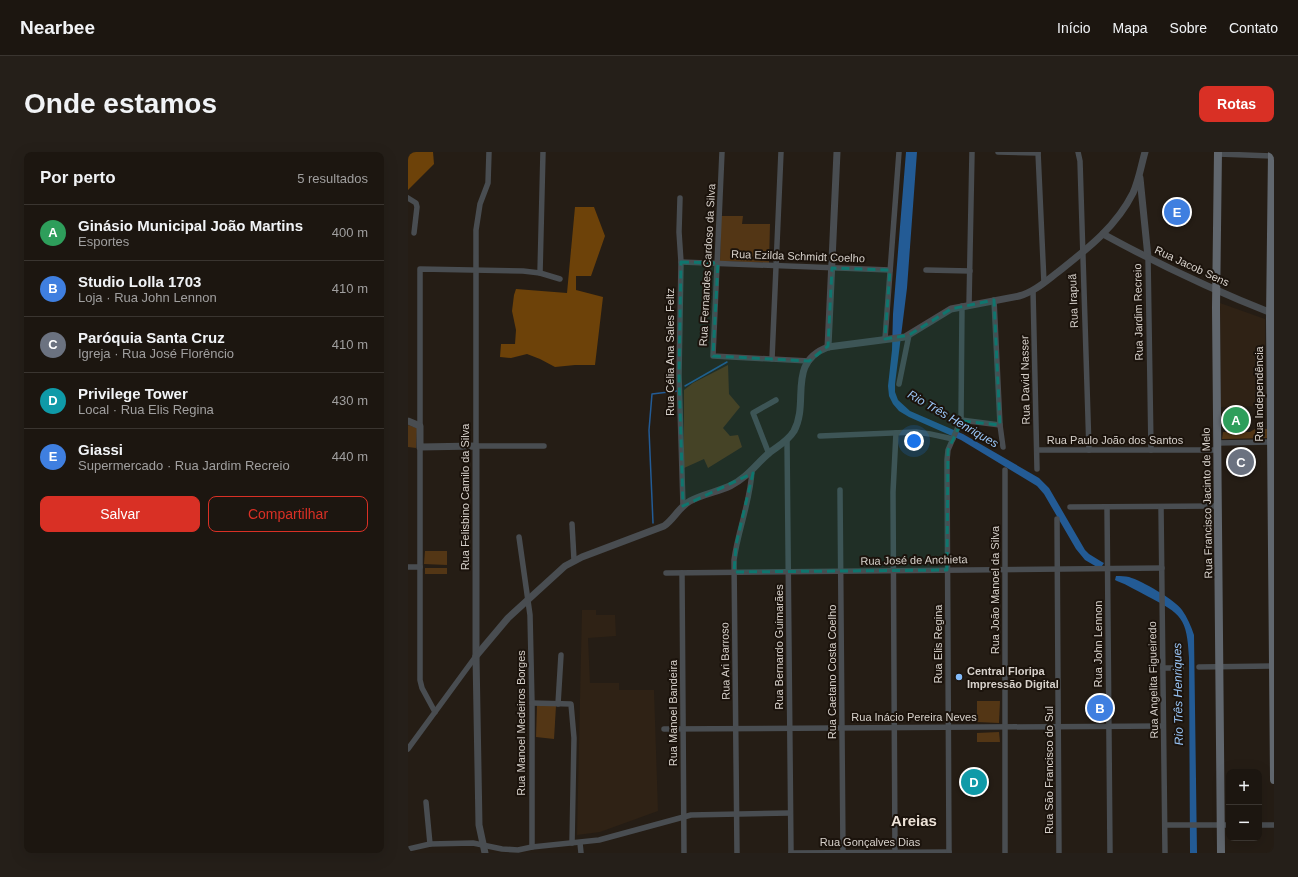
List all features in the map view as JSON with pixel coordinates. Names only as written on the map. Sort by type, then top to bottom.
[{"type":"main road","name":"Rua Francisco Jacinto de Melo","points":[[1218,153],[1216,290],[1217,446],[1220,667],[1225,825],[1221,853]]},
{"type":"main road","name":"Rua Independência","points":[[1273,155],[1272,442],[1274,780]]},
{"type":"street","name":"Rua Felisbino Camilo da Silva","points":[[485,853],[479,825],[476,656],[476,220],[488,183],[489,152]]},
{"type":"street","points":[[540,274],[543,152]]},
{"type":"street","name":"Rua Fernandes Cardoso da Silva","points":[[722,152],[713,356],[809,360]]},
{"type":"street","points":[[772,359],[781,152]]},
{"type":"street","points":[[828,347],[837,152]]},
{"type":"street","points":[[887,339],[890,270],[899,152]]},
{"type":"street","points":[[972,152],[970,271],[966,306],[960,423],[1000,425]]},
{"type":"street","points":[[998,152],[1038,153],[1044,283]]},
{"type":"street","name":"Rua Irapuã","points":[[1078,152],[1080,161],[1089,450]]},
{"type":"street","points":[[408,749],[476,656],[500,627],[528,598],[560,570],[574,560],[664,526],[683,506],[697,497],[730,486],[742,479],[769,454],[787,440],[797,423],[800,409],[802,372],[809,360],[820,351],[828,347],[905,336],[947,311],[1019,296],[1033,290],[1082,254],[1113,223],[1136,187],[1145,152]]},
{"type":"street","points":[[1218,153],[1273,155]]},
{"type":"street","name":"Rua Jardim Recreio","points":[[1140,174],[1148,257],[1151,450]]},
{"type":"street","points":[[408,198],[416,203],[417,207],[414,233]]},
{"type":"street","name":"Rua Célia Ana Sales Feltz","points":[[680,198],[679,232],[681,262],[679,375],[683,506]]},
{"type":"street","name":"Rua Jacob Sens","points":[[1103,234],[1216,290],[1272,313]]},
{"type":"street","name":"Rua Ezilda Schmidt Coelho","points":[[681,262],[890,270]]},
{"type":"street","points":[[435,712],[421,685],[420,269],[523,271],[560,279]]},
{"type":"street","points":[[926,270],[970,271]]},
{"type":"street","name":"Rua David Nasser","points":[[1033,290],[1037,469]]},
{"type":"street","points":[[994,300],[1000,425],[1003,447]]},
{"type":"street","points":[[899,384],[905,336]]},
{"type":"street","points":[[769,454],[753,413],[776,400]]},
{"type":"street","points":[[408,421],[420,426]]},
{"type":"street","name":"Rua Elis Regina","points":[[949,852],[947,460],[948,450],[960,423]]},
{"type":"street","points":[[820,436],[924,432],[953,438]]},
{"type":"street","points":[[895,853],[893,484],[896,433]]},
{"type":"street","name":"Rua Bernardo Guimarães","points":[[787,440],[791,853]]},
{"type":"street","name":"Rua Paulo João dos Santos","points":[[1037,450],[1151,450],[1272,442]]},
{"type":"street","points":[[420,447],[544,446]]},
{"type":"street","name":"Rua Ari Barroso","points":[[737,853],[734,572],[736,545],[751,483],[752,470]]},
{"type":"street","name":"Rua João Manoel da Silva","points":[[1005,470],[1005,853]]},
{"type":"street","name":"Rua Caetano Costa Coelho","points":[[840,490],[843,853]]},
{"type":"street","points":[[1070,507],[1218,506]]},
{"type":"street","name":"Rua John Lennon","points":[[1107,507],[1110,853]]},
{"type":"street","name":"Rua Angelita Figueiredo","points":[[1161,507],[1165,853]]},
{"type":"street","name":"Rua São Francisco do Sul","points":[[1057,519],[1059,853]]},
{"type":"street","points":[[572,524],[574,560]]},
{"type":"street","name":"Rua Manoel Medeiros Borges","points":[[519,537],[530,615],[532,704],[532,847]]},
{"type":"street","points":[[408,567],[420,567]]},
{"type":"street","name":"Rua José de Anchieta","points":[[666,573],[1162,568]]},
{"type":"street","name":"Rua Manoel Bandeira","points":[[682,573],[684,853]]},
{"type":"street","points":[[558,704],[561,656]]},
{"type":"street","points":[[1199,667],[1273,666]]},
{"type":"street","points":[[1163,668],[1181,668]]},
{"type":"street","points":[[532,704],[572,704],[574,738],[572,843]]},
{"type":"street","name":"Rua Inácio Pereira Neves","points":[[664,729],[1163,726]]},
{"type":"street","points":[[426,802],[430,844]]},
{"type":"street","points":[[408,849],[430,844],[473,843],[483,844],[494,848],[518,850],[532,847],[580,843],[606,838],[684,816],[790,813]]},
{"type":"street","points":[[1165,825],[1225,825]]},
{"type":"street","points":[[1262,825],[1274,825]]},
{"type":"street","points":[[580,843],[580,853]]},
{"type":"street","name":"Rua Gonçalves Dias","points":[[791,853],[949,852]]},
{"type":"highlighted area","points":[[681,262],[718,263],[713,356],[809,361],[828,346],[832,268],[890,270],[885,339],[909,335],[951,309],[994,300],[1000,425],[962,421],[948,450],[947,570],[734,572],[736,545],[753,473],[683,506],[679,375]]},
{"type":"shaded area","points":[[408,152],[433,152],[434,164],[408,190]]},
{"type":"shaded area","points":[[575,207],[594,207],[605,236],[591,276],[576,276],[576,290],[603,297],[595,365],[555,367],[527,354],[511,358],[500,357],[501,344],[515,344],[516,330],[512,311],[516,289],[567,293]]},
{"type":"shaded area","points":[[721,216],[743,216],[742,224],[770,224],[769,263],[720,261]]},
{"type":"shaded area","points":[[1220,303],[1265,319],[1265,406],[1221,407]]},
{"type":"shaded area","points":[[728,365],[729,394],[740,407],[723,428],[730,436],[738,435],[742,447],[708,468],[704,459],[684,468],[684,390],[693,383]]},
{"type":"shaded area","points":[[408,425],[417,428],[416,448],[408,447]]},
{"type":"shaded area","points":[[1255,429],[1267,429],[1268,438],[1222,439],[1223,432],[1250,432]]},
{"type":"shaded area","points":[[425,551],[447,551],[447,565],[424,564]]},
{"type":"shaded area","points":[[425,568],[447,568],[447,574],[425,574]]},
{"type":"shaded area","points":[[582,610],[596,610],[596,615],[615,615],[616,636],[588,638],[590,683],[619,683],[619,690],[654,690],[658,811],[600,832],[577,835]]},
{"type":"shaded area","points":[[977,701],[1000,701],[999,723],[977,722]]},
{"type":"shaded area","points":[[537,705],[556,706],[554,739],[536,737]]},
{"type":"shaded area","points":[[999,732],[1000,742],[977,742],[977,733]]},
{"type":"water","points":[[906,152],[917,152],[907,288],[895,384],[895,392],[898,400],[910,411],[963,434],[1039,478],[1049,488],[1085,550],[1104,563],[1102,566],[1097,567],[1085,560],[1076,549],[1044,494],[1037,486],[961,440],[899,411],[889,396],[888,386],[892,350],[893,314]]},
{"type":"water","points":[[1116,576],[1135,579],[1172,601],[1184,613],[1194,635],[1197,853],[1190,853],[1189,658],[1187,634],[1180,619],[1175,613],[1159,602],[1115,580]]},
{"type":"waterway","points":[[685,386],[727,362]]},
{"type":"waterway","points":[[653,523],[649,430],[652,394],[677,391]]},
{"type":"place","name":"Giassi","points":[[1177,212]]},
{"type":"place","name":"Ginásio Municipal João Martins","points":[[1236,420]]},
{"type":"place","name":"Paróquia Santa Cruz","points":[[1241,462]]},
{"type":"place","name":"Central Floripa Impressão Digital","points":[[959,677]]},
{"type":"place","name":"Studio Lolla 1703","points":[[1100,708]]},
{"type":"place","name":"Privilege Tower","points":[[974,782]]},
{"type":"district","name":"Areias","points":[[914,820]]},
{"type":"water label","name":"Rio Três Henriques","points":[[953,419]]},
{"type":"water label","name":"Rio Três Henriques","points":[[1178,694]]}]
